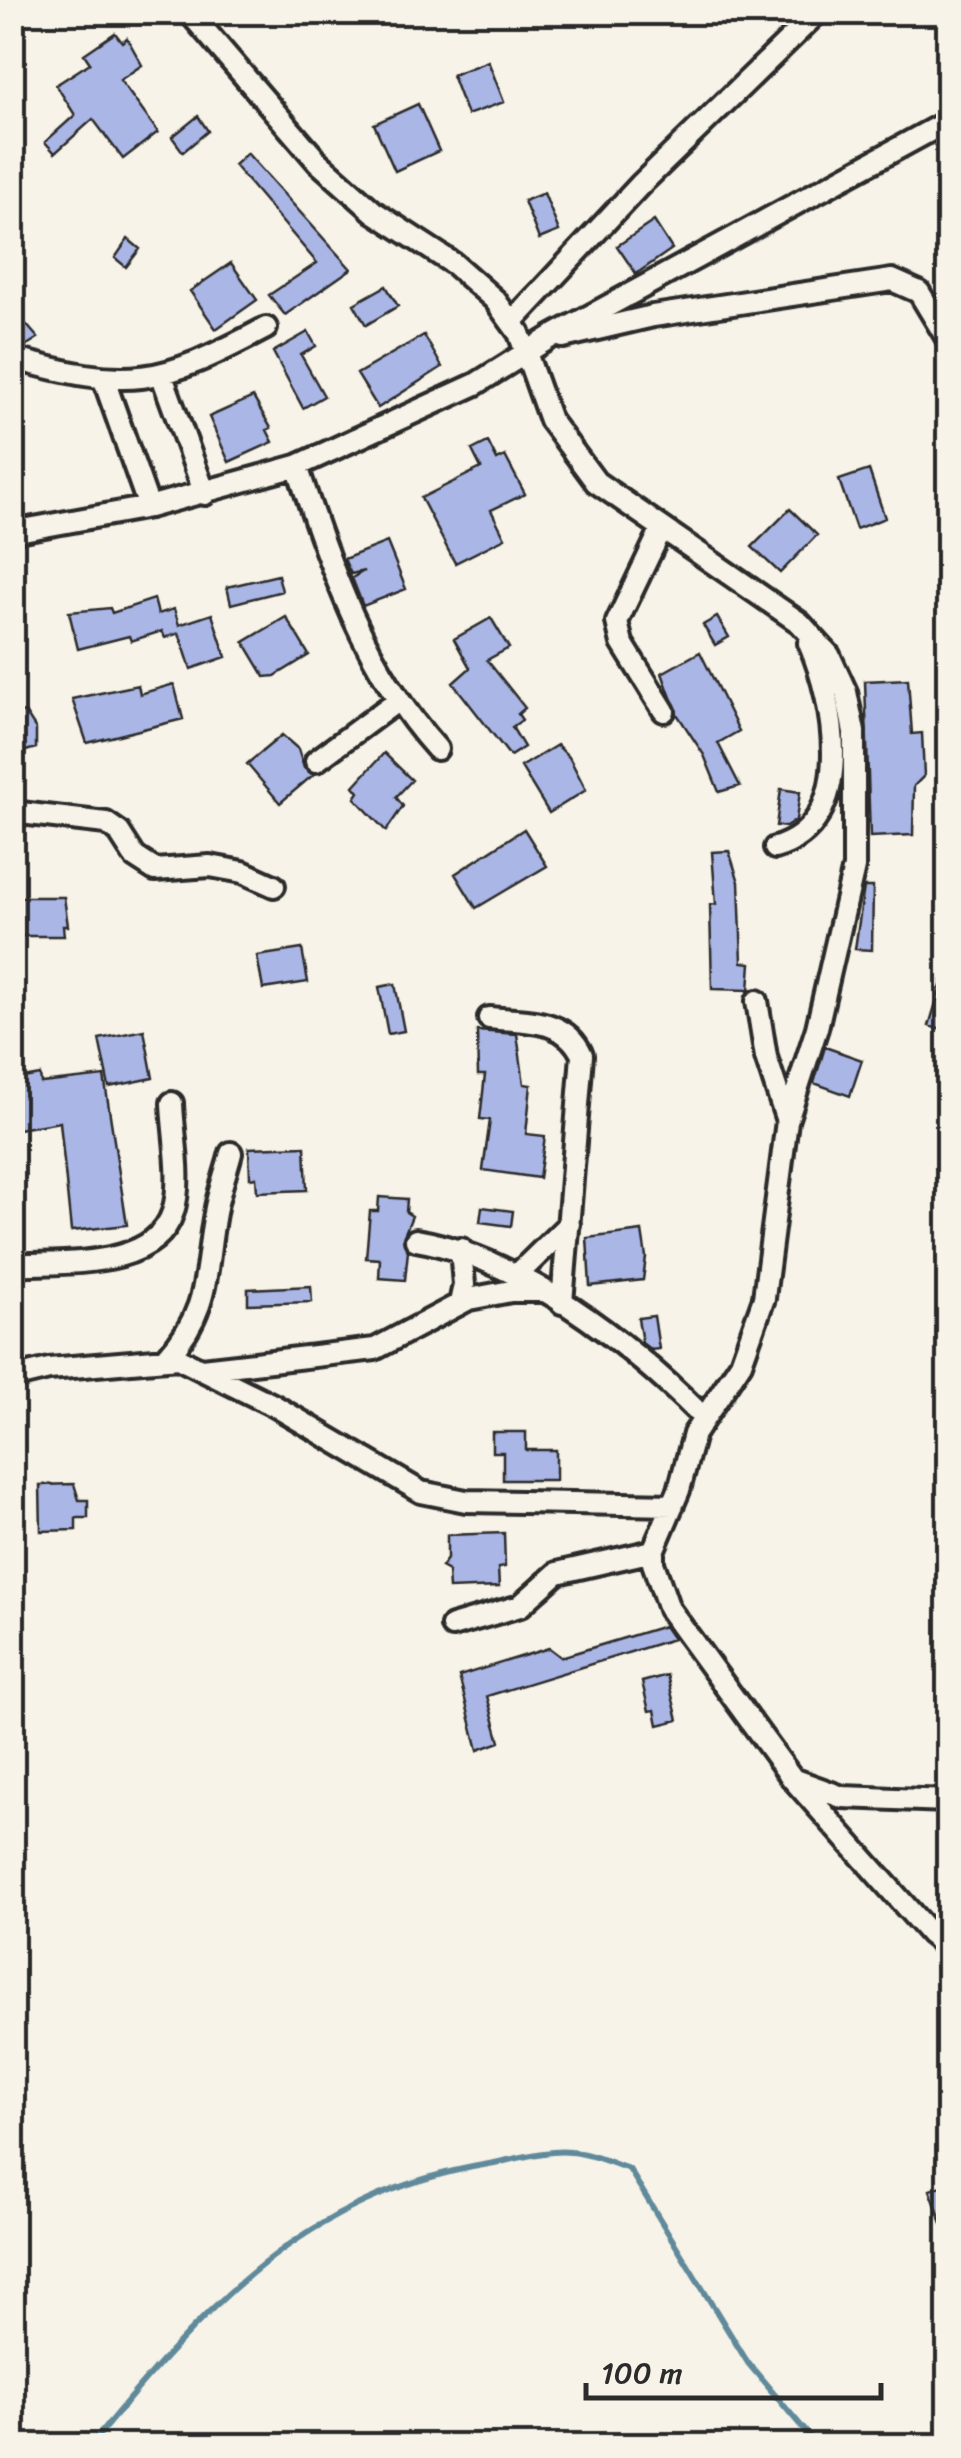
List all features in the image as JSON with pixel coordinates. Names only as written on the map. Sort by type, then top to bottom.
[{"type":"street","points":[[189,12],[318,162],[374,212],[474,280],[512,322],[528,353],[550,420],[578,463],[596,482],[800,623],[834,664],[852,712],[856,831],[849,892],[817,1028],[788,1120],[758,1322],[741,1363],[702,1416],[653,1552],[656,1579],[669,1608],[792,1778],[930,1934],[948,1948]]},
{"type":"street","points":[[512,322],[653,172],[818,12]]},
{"type":"street","points":[[12,532],[149,508],[297,466],[476,384],[551,337],[948,122]]},
{"type":"street","points":[[551,337],[892,280],[919,292],[948,340]]},
{"type":"street","points":[[12,358],[104,380],[162,376],[194,366],[266,328]]},
{"type":"street","points":[[162,376],[205,494]]},
{"type":"street","points":[[104,380],[149,508]]},
{"type":"street","points":[[297,466],[323,546],[356,626],[397,701],[438,749]]},
{"type":"street","points":[[662,528],[617,622],[622,643],[664,710]]},
{"type":"street","points":[[775,848],[808,831],[823,811],[830,791],[828,692],[800,623]]},
{"type":"street","points":[[316,761],[397,701]]},
{"type":"street","points":[[12,812],[106,823],[119,832],[134,857],[155,870],[210,866],[243,872],[274,886]]},
{"type":"street","points":[[757,1001],[766,1058],[788,1120]]},
{"type":"street","points":[[489,1018],[556,1026],[577,1043],[582,1055],[569,1224],[554,1297]]},
{"type":"street","points":[[12,1265],[119,1255],[142,1248],[161,1234],[173,1212],[176,1188],[172,1103]]},
{"type":"street","points":[[166,1357],[188,1332],[204,1298],[215,1212],[231,1154]]},
{"type":"street","points":[[518,1274],[569,1224]]},
{"type":"street","points":[[416,1240],[461,1249],[518,1274],[659,1376],[702,1416]]},
{"type":"street","points":[[460,1303],[464,1285],[461,1249]]},
{"type":"street","points":[[200,1370],[374,1349],[460,1303],[510,1290],[554,1297]]},
{"type":"street","points":[[12,1378],[166,1357],[275,1406],[421,1492],[466,1502],[673,1505]]},
{"type":"street","points":[[452,1626],[520,1606],[557,1573],[653,1552]]},
{"type":"street","points":[[792,1778],[842,1797],[948,1801]]},
{"type":"building","points":[[115,33],[122,42],[127,38],[142,65],[120,80],[158,132],[123,159],[93,119],[55,153],[45,142],[75,115],[56,85],[90,63],[84,54]]},
{"type":"building","points":[[488,61],[504,102],[467,115],[452,75]]},
{"type":"building","points":[[418,104],[439,151],[395,171],[374,124]]},
{"type":"building","points":[[198,116],[208,131],[183,152],[172,137]]},
{"type":"building","points":[[247,153],[351,269],[285,315],[269,295],[317,263],[234,165]]},
{"type":"building","points":[[544,193],[559,231],[539,239],[524,201]]},
{"type":"building","points":[[654,221],[672,249],[636,274],[617,246]]},
{"type":"building","points":[[128,239],[140,249],[126,267],[115,258]]},
{"type":"building","points":[[231,263],[257,300],[216,329],[190,291]]},
{"type":"building","points":[[386,286],[398,306],[366,325],[354,304]]},
{"type":"building","points":[[12,308],[38,338],[24,347],[12,345]]},
{"type":"building","points":[[308,332],[316,346],[301,355],[324,396],[303,408],[273,352]]},
{"type":"building","points":[[424,335],[442,367],[378,408],[357,374]]},
{"type":"building","points":[[253,397],[271,428],[267,430],[273,442],[229,462],[209,417]]},
{"type":"building","points":[[488,442],[497,460],[505,456],[525,494],[491,510],[505,538],[455,563],[421,498],[481,468],[472,450]]},
{"type":"building","points":[[869,470],[885,518],[856,529],[839,480]]},
{"type":"building","points":[[790,509],[817,535],[780,573],[752,547]]},
{"type":"building","points":[[387,542],[406,589],[363,606],[352,578],[364,571],[351,574],[344,559]]},
{"type":"building","points":[[278,575],[282,591],[231,604],[227,587]]},
{"type":"building","points":[[154,599],[158,614],[174,609],[179,625],[212,614],[226,657],[191,669],[179,633],[165,638],[162,631],[131,641],[129,636],[78,649],[69,612],[110,608],[112,613]]},
{"type":"building","points":[[286,617],[309,655],[275,676],[265,677],[244,642]]},
{"type":"building","points":[[717,617],[729,637],[715,645],[703,625]]},
{"type":"building","points":[[491,618],[509,648],[487,660],[525,708],[518,714],[522,720],[512,727],[524,747],[510,756],[453,683],[470,668],[454,639]]},
{"type":"building","points":[[700,652],[739,731],[718,743],[740,786],[719,792],[704,755],[677,714],[662,673]]},
{"type":"building","points":[[908,679],[912,734],[922,733],[924,776],[914,786],[913,835],[870,837],[865,681]]},
{"type":"building","points":[[174,684],[183,719],[87,743],[72,699],[138,685],[140,694]]},
{"type":"building","points":[[25,712],[36,729],[36,748],[12,755],[12,715]]},
{"type":"building","points":[[282,735],[298,749],[304,768],[313,775],[280,803],[247,764]]},
{"type":"building","points":[[557,745],[569,757],[586,790],[549,813],[521,767]]},
{"type":"building","points":[[384,753],[412,780],[396,797],[403,806],[386,831],[355,798],[359,792],[354,786]]},
{"type":"building","points":[[781,789],[800,792],[796,820],[786,827],[776,826]]},
{"type":"building","points":[[524,829],[547,866],[476,908],[455,874]]},
{"type":"building","points":[[729,851],[739,882],[742,962],[751,963],[749,990],[712,989],[710,905],[716,904],[712,852]]},
{"type":"building","points":[[864,887],[873,887],[872,950],[855,949]]},
{"type":"building","points":[[16,897],[64,897],[68,926],[63,926],[64,936],[16,936]]},
{"type":"building","points":[[302,949],[308,982],[263,989],[257,956]]},
{"type":"building","points":[[944,976],[948,976],[948,1032],[929,1026]]},
{"type":"building","points":[[395,984],[404,1031],[388,1034],[379,987]]},
{"type":"building","points":[[144,1030],[153,1078],[109,1087],[99,1039]]},
{"type":"building","points":[[477,1031],[517,1034],[524,1084],[531,1085],[526,1134],[545,1136],[539,1178],[483,1170],[490,1120],[480,1119],[485,1075],[478,1075]]},
{"type":"building","points":[[825,1047],[862,1060],[850,1096],[814,1083]]},
{"type":"building","points":[[40,1075],[41,1083],[104,1076],[127,1225],[71,1231],[60,1122],[12,1130],[12,1080]]},
{"type":"building","points":[[305,1146],[307,1190],[257,1192],[256,1177],[250,1178],[249,1148]]},
{"type":"building","points":[[379,1197],[407,1199],[406,1212],[412,1216],[403,1238],[408,1251],[405,1280],[379,1278],[380,1259],[366,1258],[370,1211],[378,1211]]},
{"type":"building","points":[[482,1207],[513,1211],[511,1226],[480,1222]]},
{"type":"building","points":[[642,1231],[646,1257],[643,1280],[590,1286],[587,1238]]},
{"type":"building","points":[[311,1286],[312,1302],[248,1304],[248,1289]]},
{"type":"building","points":[[654,1316],[659,1349],[651,1350],[642,1343],[638,1318]]},
{"type":"building","points":[[492,1432],[526,1432],[526,1450],[556,1450],[556,1480],[503,1480],[503,1452],[492,1452]]},
{"type":"building","points":[[74,1484],[79,1500],[88,1500],[88,1518],[76,1518],[76,1530],[41,1531],[40,1485]]},
{"type":"building","points":[[504,1533],[505,1567],[498,1568],[499,1587],[449,1589],[448,1571],[441,1567],[447,1559],[447,1535]]},
{"type":"building","points":[[664,1626],[673,1639],[487,1696],[500,1742],[478,1750],[459,1676],[549,1648],[561,1657]]},
{"type":"building","points":[[667,1675],[678,1720],[658,1725],[655,1710],[649,1711],[642,1682]]},
{"type":"building","points":[[948,2184],[948,2234],[946,2234],[930,2190]]},
{"type":"waterway","points":[[90,2446],[217,2304],[311,2230],[364,2202],[423,2179],[561,2151],[586,2154],[629,2169],[748,2363],[818,2446]]}]
